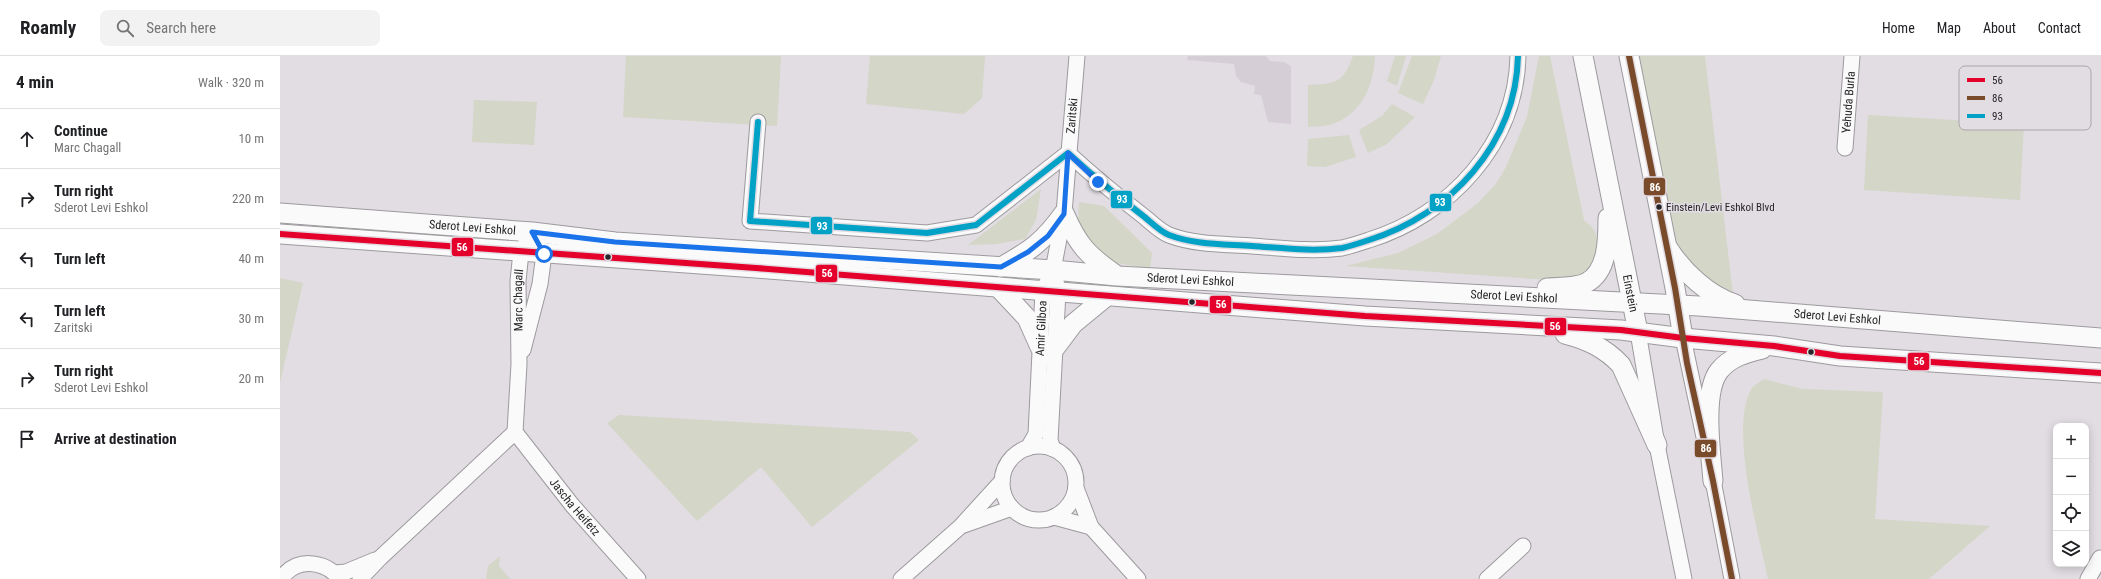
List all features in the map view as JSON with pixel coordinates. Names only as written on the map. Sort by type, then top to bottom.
[{"type":"street","name":"Zaritski","points":[[1053,270],[1064,214],[1077,56]]},
{"type":"street","points":[[758,122],[750,221],[927,233],[976,225],[1068,153],[1098,182],[1167,234],[1183,240],[1203,243],[1299,250],[1344,248],[1388,234],[1432,210],[1457,191],[1488,153],[1510,110],[1518,56]]},
{"type":"street","name":"Einstein","points":[[1583,56],[1633,302],[1657,446],[1684,579]]},
{"type":"street","points":[[1629,56],[1678,305],[1683,338],[1732,579]]},
{"type":"street","name":"Yehuda Burla","points":[[1845,148],[1852,56]]},
{"type":"street","points":[[1479,294],[1581,284],[1594,277],[1604,257],[1608,241],[1606,173]]},
{"type":"street","name":"Sderot Levi Eshkol","points":[[280,213],[532,232],[623,242],[1053,270],[1117,276],[1633,302],[2101,338]]},
{"type":"street","points":[[1001,267],[1028,252],[1048,236],[1064,214],[1075,238],[1092,258],[1117,276]]},
{"type":"street","points":[[532,232],[544,254]]},
{"type":"street","name":"Marc Chagall","points":[[514,432],[519,364],[517,309],[521,252],[532,232]]},
{"type":"street","name":"Sderot Levi Eshkol","points":[[280,234],[1051,291],[1365,316],[1638,332],[1683,338],[1774,346],[1840,356],[2101,373]]},
{"type":"street","points":[[1664,239],[1676,258],[1716,296],[1762,311]]},
{"type":"street","name":"Marc Chagall","points":[[519,364],[537,297],[544,254]]},
{"type":"street","name":"Amir Gilboa","points":[[1053,270],[1048,348],[1050,440],[1054,449]]},
{"type":"street","points":[[998,287],[1027,318],[1048,348],[1073,324],[1107,296]]},
{"type":"street","points":[[1526,326],[1578,337],[1599,346],[1612,355],[1621,365],[1657,446]]},
{"type":"street","points":[[1713,481],[1710,413],[1711,392],[1718,372],[1728,362],[1740,355],[1774,346]]},
{"type":"street","name":"Amir Gilboa","points":[[1028,448],[1036,434],[1048,348]]},
{"type":"street","points":[[2068,370],[2101,386]]},
{"type":"street","points":[[360,579],[380,558],[514,432]]},
{"type":"street","name":"Jascha Heifetz","points":[[514,432],[572,504],[638,579]]},
{"type":"street","points":[[1076,488],[1071,503],[1054,517],[1047,520],[1033,520],[1018,513],[1012,508],[1004,495],[1002,481],[1007,464],[1016,454],[1028,448],[1045,446],[1054,449],[1067,458],[1075,472],[1076,488],[1091,527],[1138,579]]},
{"type":"street","points":[[901,579],[961,526],[1002,481]]},
{"type":"street","points":[[961,526],[1012,508]]},
{"type":"street","points":[[1054,517],[1091,527]]},
{"type":"street","points":[[1487,579],[1522,546]]},
{"type":"street","points":[[282,576],[297,565],[313,563],[329,568],[338,576],[380,558]]},
{"type":"street","points":[[2088,579],[2101,559]]},
{"type":"shaded area","points":[[626,56],[781,56],[777,126],[623,117]]},
{"type":"shaded area","points":[[870,56],[985,56],[982,98],[964,114],[866,104]]},
{"type":"shaded area","points":[[1188,56],[1266,56],[1270,61],[1284,62],[1291,66],[1291,124],[1268,122],[1261,95],[1254,94],[1255,86],[1241,82],[1236,76],[1234,64],[1187,60]]},
{"type":"shaded area","points":[[1353,56],[1375,56],[1369,88],[1359,106],[1342,119],[1329,125],[1308,127],[1308,85],[1332,83],[1342,77],[1346,72]]},
{"type":"shaded area","points":[[1395,56],[1406,56],[1397,86],[1387,81]]},
{"type":"shaded area","points":[[1412,56],[1441,56],[1434,80],[1423,104],[1398,93]]},
{"type":"shaded area","points":[[1539,56],[1550,56],[1584,220],[1594,230],[1597,238],[1593,262],[1583,277],[1550,280],[1346,266],[1398,253],[1437,234],[1477,204],[1495,185],[1505,169],[1527,117]]},
{"type":"shaded area","points":[[1635,56],[1705,56],[1733,295],[1718,291],[1688,263],[1669,232]]},
{"type":"shaded area","points":[[474,100],[537,102],[534,145],[472,142]]},
{"type":"shaded area","points":[[1392,104],[1415,117],[1387,144],[1368,153],[1359,130],[1382,116]]},
{"type":"shaded area","points":[[1868,115],[1959,120],[1959,130],[2024,130],[2020,200],[1864,190]]},
{"type":"shaded area","points":[[1349,135],[1356,157],[1325,167],[1307,166],[1308,139]]},
{"type":"shaded area","points":[[1041,189],[1036,220],[1025,239],[996,244],[968,245]]},
{"type":"shaded area","points":[[1079,202],[1104,206],[1152,253],[1150,269],[1111,262],[1078,229]]},
{"type":"shaded area","points":[[280,278],[303,283],[280,383]]},
{"type":"shaded area","points":[[1764,379],[1802,389],[1883,392],[1875,519],[1990,526],[1929,579],[1768,579],[1748,482],[1744,454],[1743,428],[1745,406],[1752,388]]},
{"type":"shaded area","points":[[619,415],[910,432],[919,440],[812,527],[761,467],[697,521],[607,423]]},
{"type":"shaded area","points":[[500,556],[499,566],[510,579],[486,579],[488,566]]},
{"type":"transit line","name":"93","points":[[758,122],[750,221],[927,233],[976,225],[1068,153],[1113,192],[1169,235],[1189,241],[1210,244],[1320,250],[1342,248],[1399,229],[1426,213],[1451,194],[1473,172],[1491,146],[1505,118],[1514,88],[1518,56]]},
{"type":"transit line","name":"86","points":[[1629,56],[1675,288],[1687,363],[1713,481],[1732,579]]},
{"type":"transit line","name":"56","points":[[280,234],[756,268],[1365,316],[1621,330],[1683,338],[1774,346],[1840,356],[2101,373]]},
{"type":"place","name":"Einstein/Levi Eshkol Blvd","points":[[1659,207]]},
{"type":"route","points":[[544,254],[532,232],[615,242],[1001,267],[1028,252],[1048,236],[1064,214],[1068,153],[1098,182]]}]
